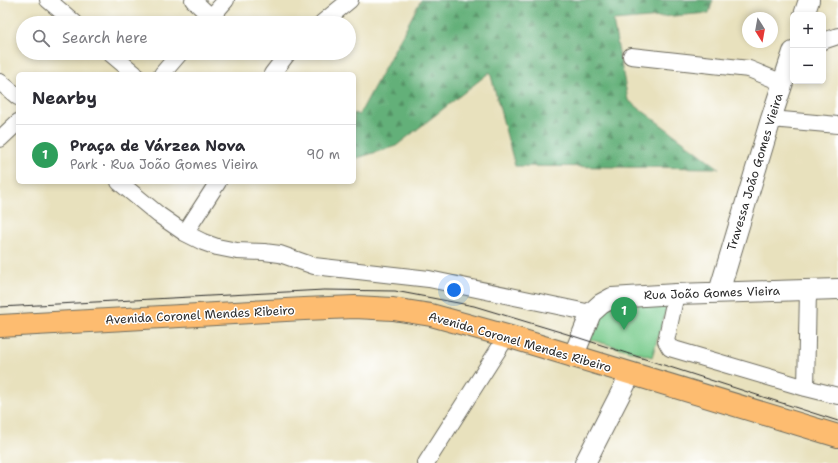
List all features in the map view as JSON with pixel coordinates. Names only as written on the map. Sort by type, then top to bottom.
[{"type":"main road","name":"Avenida Coronel Mendes Ribeiro","points":[[0,326],[355,307],[393,309],[431,315],[507,336],[838,436]]},
{"type":"street","points":[[48,0],[67,16]]},
{"type":"street","points":[[193,0],[205,16]]},
{"type":"street","points":[[212,16],[226,0]]},
{"type":"street","points":[[331,16],[350,0]]},
{"type":"street","points":[[805,12],[809,0]]},
{"type":"street","points":[[826,40],[838,36]]},
{"type":"street","points":[[631,56],[749,69],[783,83]]},
{"type":"street","points":[[118,60],[133,72]]},
{"type":"street","points":[[164,72],[174,60]]},
{"type":"street","points":[[274,72],[283,60]]},
{"type":"street","name":"Travessa João Gomes Vieira","points":[[719,292],[790,61]]},
{"type":"street","points":[[0,82],[16,95]]},
{"type":"street","points":[[771,120],[838,125]]},
{"type":"street","points":[[0,139],[16,124]]},
{"type":"street","points":[[121,184],[160,215],[186,233],[203,242],[217,247],[280,254],[314,266],[429,279],[591,313],[573,357]]},
{"type":"street","points":[[186,233],[217,184]]},
{"type":"street","name":"Rua João Gomes Vieira","points":[[591,313],[601,304],[612,298],[719,292],[838,289]]},
{"type":"street","points":[[806,388],[808,290]]},
{"type":"street","points":[[676,294],[666,340],[670,348],[838,396]]},
{"type":"street","points":[[426,463],[507,336]]},
{"type":"street","points":[[585,463],[631,373]]},
{"type":"green space","points":[[421,0],[713,0],[709,13],[613,21],[628,100],[719,168],[515,166],[490,72],[396,146],[356,158],[356,114],[359,115]]},
{"type":"green space","points":[[668,303],[652,357],[585,338],[593,322],[611,305]]},
{"type":"tram line","points":[[0,307],[324,290],[395,291],[474,306],[567,334],[838,421]]},
{"type":"place","name":"Praça de Várzea Nova","points":[[624,330]]}]
